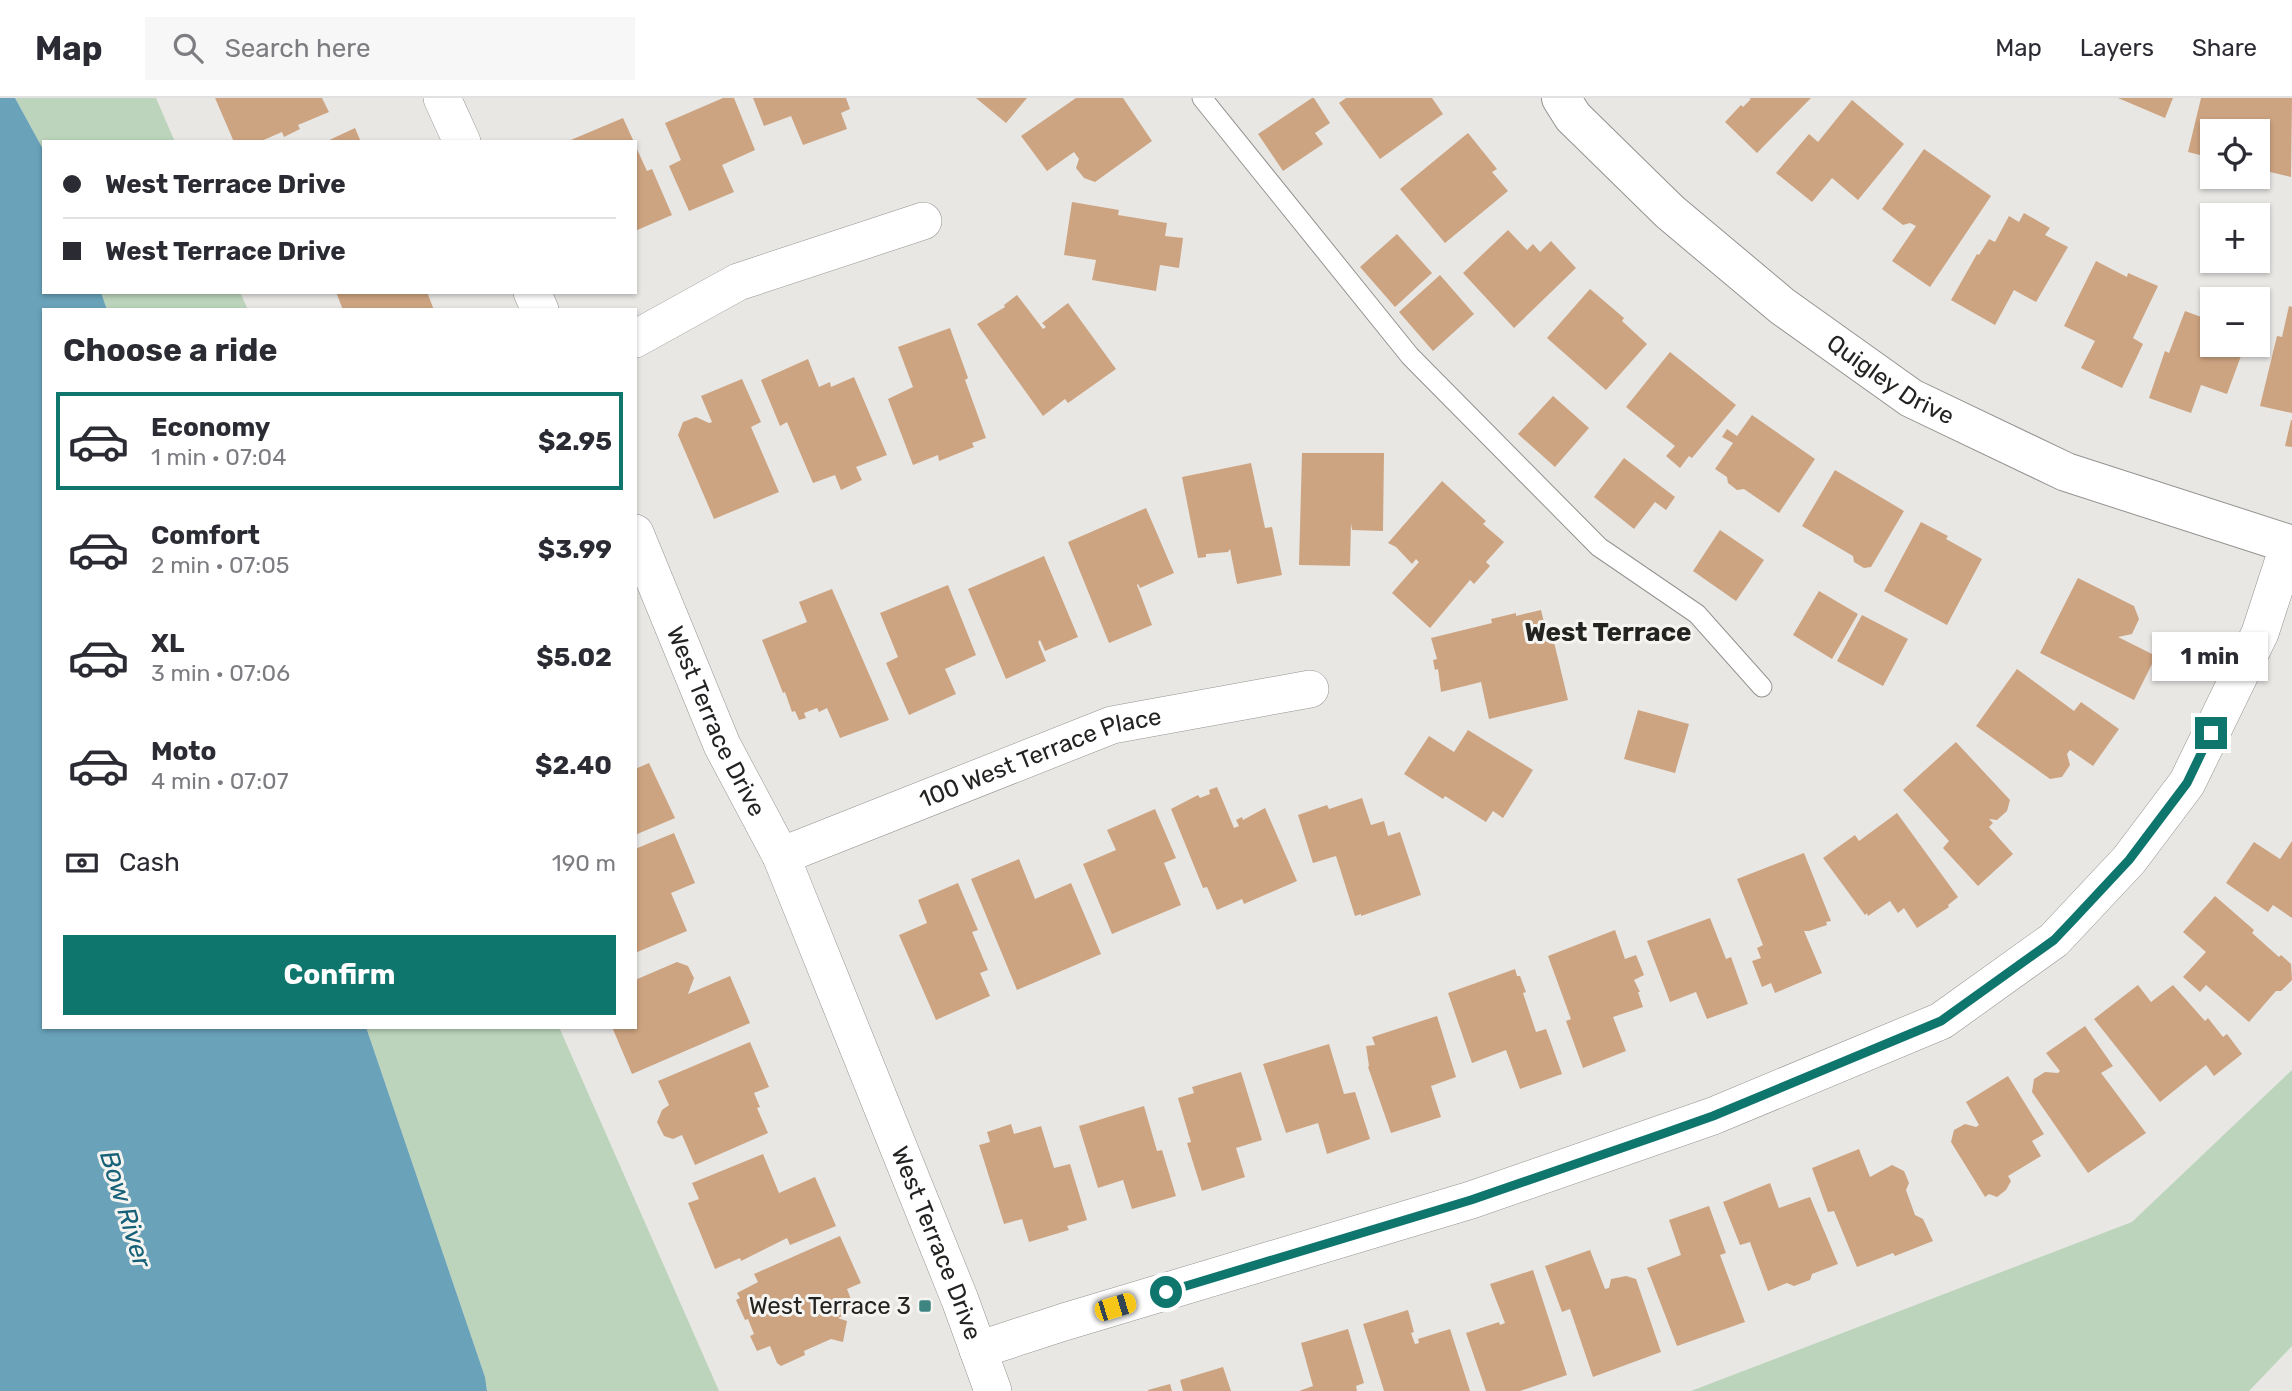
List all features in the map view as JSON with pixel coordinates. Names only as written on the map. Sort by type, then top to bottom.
[{"type":"street","points":[[442,98],[461,140]]},
{"type":"street","name":"Quigley Drive","points":[[1561,98],[1573,117],[1670,212],[1782,306],[1910,398],[2066,472],[2290,544]]},
{"type":"street","points":[[637,338],[738,282],[923,221]]},
{"type":"street","name":"West Terrace Drive","points":[[637,538],[722,745],[781,856],[978,1350],[1471,1200],[1713,1116],[1941,1021],[2054,940],[2129,860],[2187,783],[2260,633],[2290,544]]},
{"type":"street","name":"100 West Terrace Place","points":[[781,856],[1112,724],[1310,689]]},
{"type":"street","points":[[978,1350],[993,1391]]},
{"type":"lane","points":[[1202,98],[1410,356],[1599,547],[1697,614],[1762,687]]},
{"type":"green space","points":[[15,98],[156,98],[174,140],[42,140],[42,147]]},
{"type":"green space","points":[[102,294],[241,294],[247,308],[106,308]]},
{"type":"green space","points":[[367,1029],[560,1029],[719,1391],[487,1391],[485,1377]]},
{"type":"green space","points":[[2292,1070],[2292,1346],[2249,1391],[1691,1391],[2132,1222]]},
{"type":"water","name":"Bow River","points":[[0,98],[15,98],[42,147],[42,294],[102,294],[106,308],[42,308],[42,1029],[367,1029],[485,1377],[487,1391],[0,1391]]},
{"type":"building","points":[[215,98],[322,98],[329,112],[298,125],[300,129],[284,137],[282,132],[264,140],[233,140]]},
{"type":"building","points":[[723,98],[734,98],[755,150],[722,165],[734,192],[689,211],[669,166],[681,160],[665,123]]},
{"type":"building","points":[[753,98],[846,98],[850,109],[841,113],[847,129],[803,145],[791,116],[764,126]]},
{"type":"building","points":[[976,98],[1027,98],[1006,123]]},
{"type":"building","points":[[1076,98],[1123,98],[1152,141],[1095,182],[1084,178],[1076,168],[1079,159],[1074,152],[1047,171],[1021,136]]},
{"type":"building","points":[[1312,98],[1330,123],[1315,133],[1323,144],[1283,171],[1258,134]]},
{"type":"building","points":[[1346,98],[1432,98],[1443,114],[1380,159],[1339,103]]},
{"type":"building","points":[[1749,98],[1811,98],[1757,153],[1725,122],[1741,105],[1743,107],[1751,99]]},
{"type":"building","points":[[2118,98],[2173,98],[2165,118]]},
{"type":"building","points":[[2201,98],[2292,98],[2291,177],[2270,172],[2270,119],[2200,119],[2200,155],[2188,152]]},
{"type":"building","points":[[1852,100],[1904,144],[1858,200],[1832,178],[1812,202],[1776,173],[1809,134],[1818,142]]},
{"type":"building","points":[[623,118],[633,140],[571,140]]},
{"type":"building","points":[[355,128],[360,140],[329,140]]},
{"type":"building","points":[[1468,133],[1497,169],[1492,172],[1508,191],[1445,243],[1400,189]]},
{"type":"building","points":[[637,149],[647,171],[652,169],[672,215],[637,230]]},
{"type":"building","points":[[1924,149],[1991,196],[1930,287],[1892,261],[1916,226],[1910,223],[1903,225],[1882,209]]},
{"type":"building","points":[[1072,202],[1119,210],[1118,215],[1167,223],[1165,236],[1183,238],[1179,268],[1160,265],[1156,291],[1092,280],[1096,260],[1064,255]]},
{"type":"building","points":[[2024,213],[2050,228],[2045,235],[2068,247],[2036,302],[2014,290],[1995,325],[1951,300],[1977,254],[1979,255],[1989,239],[1995,242],[2009,216],[2019,222]]},
{"type":"building","points":[[1508,230],[1527,250],[1533,244],[1540,252],[1551,241],[1576,268],[1514,328],[1463,273]]},
{"type":"building","points":[[1397,234],[1432,273],[1395,307],[1360,267]]},
{"type":"building","points":[[2096,261],[2127,277],[2128,273],[2158,286],[2133,338],[2143,344],[2122,388],[2081,368],[2095,341],[2064,326]]},
{"type":"building","points":[[1440,275],[1474,314],[1433,351],[1399,312]]},
{"type":"building","points":[[1590,289],[1624,318],[1622,321],[1647,344],[1606,390],[1547,338]]},
{"type":"building","points":[[337,294],[428,294],[433,308],[342,308]]},
{"type":"building","points":[[1017,295],[1043,329],[1046,327],[1042,323],[1068,303],[1116,369],[1068,403],[1065,399],[1043,416],[977,324],[1005,307],[1004,305]]},
{"type":"building","points":[[2289,306],[2292,307],[2292,413],[2260,406],[2277,336],[2282,337]]},
{"type":"building","points":[[2185,311],[2200,317],[2200,357],[2241,357],[2227,394],[2201,385],[2191,413],[2149,398],[2165,351],[2169,353]]},
{"type":"building","points":[[950,328],[986,438],[972,443],[974,447],[939,461],[938,455],[913,465],[888,399],[913,387],[898,347]]},
{"type":"building","points":[[1670,352],[1736,405],[1692,458],[1689,456],[1680,468],[1666,456],[1675,446],[1626,407]]},
{"type":"building","points":[[808,359],[819,387],[830,382],[831,387],[854,377],[887,455],[856,467],[862,480],[841,490],[835,475],[813,483],[787,422],[780,426],[761,380]]},
{"type":"building","points":[[742,379],[761,422],[751,427],[779,492],[714,519],[678,435],[683,422],[696,417],[712,422],[701,396]]},
{"type":"building","points":[[1553,396],[1589,428],[1555,467],[1518,434]]},
{"type":"building","points":[[1752,415],[1815,459],[1779,513],[1744,489],[1737,490],[1728,483],[1727,477],[1715,469],[1733,443],[1722,437],[1727,429],[1737,436]]},
{"type":"building","points":[[2292,420],[2292,447],[2285,446]]},
{"type":"building","points":[[1302,453],[1384,453],[1383,531],[1352,530],[1351,523],[1350,566],[1299,565]]},
{"type":"building","points":[[1624,458],[1675,497],[1666,510],[1655,502],[1634,529],[1594,497]]},
{"type":"building","points":[[1251,463],[1265,528],[1272,527],[1282,575],[1237,584],[1230,549],[1228,552],[1206,554],[1206,557],[1198,558],[1182,477]]},
{"type":"building","points":[[1835,470],[1904,511],[1871,567],[1864,568],[1854,562],[1853,556],[1802,526]]},
{"type":"building","points":[[1442,481],[1486,521],[1483,524],[1504,542],[1486,562],[1490,566],[1474,584],[1470,580],[1430,628],[1392,593],[1419,562],[1416,559],[1412,564],[1396,547],[1388,543]]},
{"type":"building","points":[[1146,508],[1174,573],[1140,588],[1137,585],[1152,625],[1109,643],[1068,542]]},
{"type":"building","points":[[1921,522],[1982,559],[1947,625],[1884,591]]},
{"type":"building","points":[[1720,530],[1764,560],[1736,601],[1693,571]]},
{"type":"building","points":[[1044,556],[1078,637],[1045,651],[1040,640],[1038,642],[1046,661],[1006,679],[968,589]]},
{"type":"building","points":[[2078,578],[2134,606],[2139,619],[2132,634],[2118,637],[2156,656],[2134,700],[2040,653]]},
{"type":"building","points":[[948,585],[976,655],[945,669],[956,694],[909,715],[886,663],[898,657],[880,613]]},
{"type":"building","points":[[832,589],[889,720],[840,738],[827,708],[819,712],[817,708],[804,713],[806,718],[799,720],[795,711],[792,712],[762,640],[807,622],[799,602]]},
{"type":"building","points":[[1819,591],[1858,614],[1832,659],[1793,635]]},
{"type":"building","points":[[1541,610],[1548,639],[1553,638],[1568,700],[1489,719],[1481,682],[1441,692],[1431,638],[1492,623],[1491,619]]},
{"type":"building","points":[[1862,615],[1908,639],[1883,686],[1837,661]]},
{"type":"building","points":[[2017,669],[2074,711],[2081,702],[2119,729],[2093,766],[2070,750],[2067,754],[2070,765],[2062,777],[2050,779],[1976,726]]},
{"type":"building","points":[[1638,710],[1689,724],[1675,773],[1624,759]]},
{"type":"building","points":[[1468,730],[1533,770],[1503,818],[1493,811],[1486,822],[1404,774],[1429,736],[1454,752]]},
{"type":"building","points":[[1956,742],[2010,800],[2007,811],[1997,820],[1989,819],[1993,823],[1989,827],[2013,854],[1978,886],[1943,848],[1949,841],[1903,790]]},
{"type":"building","points":[[649,763],[675,818],[637,834],[637,768]]},
{"type":"building","points":[[1217,787],[1234,828],[1239,826],[1236,820],[1242,817],[1243,820],[1265,808],[1297,881],[1244,904],[1242,899],[1217,910],[1207,887],[1203,888],[1171,809],[1198,795],[1200,798],[1210,794],[1209,790]]},
{"type":"building","points":[[1362,798],[1371,825],[1384,821],[1388,836],[1400,832],[1421,895],[1355,916],[1336,856],[1313,863],[1298,815],[1327,805],[1329,809]]},
{"type":"building","points":[[1155,809],[1176,858],[1164,863],[1181,905],[1112,934],[1083,864],[1116,850],[1107,830]]},
{"type":"building","points":[[1897,813],[1958,897],[1949,907],[1917,928],[1904,908],[1898,913],[1890,901],[1868,916],[1867,913],[1865,915],[1823,858],[1855,835],[1859,841]]},
{"type":"building","points":[[674,833],[695,883],[671,893],[687,931],[637,952],[637,848]]},
{"type":"building","points":[[2292,841],[2292,918],[2273,905],[2268,912],[2226,883],[2254,842],[2280,859]]},
{"type":"building","points":[[1804,853],[1831,921],[1826,922],[1827,925],[1804,931],[1822,973],[1775,993],[1771,983],[1762,987],[1752,961],[1761,958],[1757,948],[1763,945],[1737,879]]},
{"type":"building","points":[[1019,859],[1035,899],[1071,883],[1101,954],[1017,990],[971,879]]},
{"type":"building","points":[[958,883],[978,930],[972,932],[988,970],[980,973],[990,996],[936,1020],[899,935],[927,923],[918,900]]},
{"type":"building","points":[[2215,896],[2254,930],[2252,933],[2291,964],[2292,980],[2281,991],[2276,991],[2249,1022],[2206,985],[2200,992],[2183,977],[2206,952],[2183,932]]},
{"type":"building","points":[[1710,918],[1726,959],[1731,957],[1748,1004],[1707,1019],[1696,992],[1670,1002],[1647,941]]},
{"type":"building","points":[[1615,930],[1625,959],[1636,955],[1644,975],[1634,980],[1643,1007],[1613,1017],[1626,1051],[1583,1068],[1566,1021],[1571,1019],[1548,956]]},
{"type":"building","points":[[677,962],[688,966],[694,978],[688,994],[730,976],[750,1023],[632,1074],[613,1029],[637,1029],[637,979]]},
{"type":"building","points":[[1515,969],[1526,992],[1523,993],[1536,1032],[1546,1029],[1562,1074],[1520,1089],[1506,1050],[1472,1063],[1448,993]]},
{"type":"building","points":[[2138,985],[2151,1002],[2173,985],[2205,1021],[2208,1018],[2223,1037],[2227,1034],[2242,1054],[2214,1076],[2206,1065],[2160,1102],[2094,1019]]},
{"type":"building","points":[[1437,1016],[1456,1077],[1431,1086],[1441,1117],[1391,1133],[1368,1067],[1366,1046],[1375,1045],[1372,1037]]},
{"type":"building","points":[[2085,1026],[2113,1066],[2101,1073],[2146,1133],[2088,1173],[2032,1092],[2034,1079],[2045,1072],[2060,1071],[2046,1053]]},
{"type":"building","points":[[750,1042],[769,1087],[754,1093],[760,1107],[757,1108],[768,1133],[695,1165],[682,1135],[673,1139],[664,1136],[657,1122],[662,1110],[669,1105],[658,1081]]},
{"type":"building","points":[[1329,1044],[1344,1094],[1355,1092],[1370,1139],[1327,1154],[1318,1123],[1286,1133],[1263,1064]]},
{"type":"building","points":[[1241,1072],[1262,1140],[1236,1148],[1245,1177],[1202,1191],[1187,1143],[1191,1142],[1178,1098],[1194,1093],[1192,1087]]},
{"type":"building","points":[[2008,1076],[2044,1134],[2032,1141],[2041,1156],[2008,1176],[2011,1181],[2006,1190],[1997,1197],[1989,1194],[1985,1197],[1951,1142],[1954,1130],[1965,1124],[1976,1127],[1979,1125],[1966,1102]]},
{"type":"building","points":[[1144,1106],[1157,1151],[1162,1150],[1176,1196],[1132,1209],[1123,1180],[1098,1188],[1079,1126]]},
{"type":"building","points":[[1011,1124],[1014,1134],[1041,1126],[1054,1168],[1070,1164],[1087,1220],[1067,1226],[1069,1230],[1029,1242],[1022,1219],[1004,1224],[979,1145],[990,1142],[987,1132]]},
{"type":"building","points":[[1859,1149],[1870,1177],[1892,1165],[1904,1171],[1909,1183],[1906,1190],[1915,1215],[1923,1219],[1933,1241],[1857,1267],[1834,1211],[1828,1212],[1812,1168]]},
{"type":"building","points":[[763,1154],[779,1193],[815,1177],[836,1226],[790,1245],[787,1238],[741,1261],[740,1258],[715,1269],[688,1203],[699,1199],[692,1183]]},
{"type":"building","points":[[1770,1183],[1779,1208],[1810,1197],[1838,1264],[1812,1274],[1810,1280],[1794,1286],[1787,1283],[1768,1291],[1750,1242],[1740,1245],[1723,1202]]},
{"type":"building","points":[[1709,1206],[1726,1253],[1720,1255],[1745,1322],[1677,1346],[1647,1268],[1681,1255],[1669,1220]]},
{"type":"building","points":[[840,1236],[861,1283],[847,1289],[855,1310],[838,1318],[847,1321],[843,1342],[831,1339],[804,1351],[805,1355],[781,1366],[770,1346],[757,1351],[750,1336],[754,1334],[748,1319],[745,1320],[736,1300],[740,1298],[737,1293],[758,1282],[754,1274]]},
{"type":"building","points":[[1590,1250],[1605,1289],[1609,1288],[1611,1279],[1626,1276],[1636,1279],[1661,1352],[1593,1377],[1570,1309],[1562,1312],[1545,1266]]},
{"type":"building","points":[[1533,1270],[1567,1375],[1520,1391],[1486,1391],[1466,1333],[1499,1322],[1500,1325],[1505,1323],[1490,1284]]},
{"type":"building","points":[[1408,1310],[1415,1344],[1419,1343],[1418,1339],[1450,1329],[1470,1391],[1384,1391],[1363,1324]]},
{"type":"building","points":[[1348,1329],[1364,1383],[1356,1386],[1357,1391],[1299,1391],[1313,1386],[1301,1343]]},
{"type":"building","points":[[1223,1367],[1231,1391],[1183,1391],[1180,1380]]},
{"type":"building","points":[[1170,1384],[1172,1391],[1148,1391],[1148,1390]]},
{"type":"place","name":"West Terrace 3","points":[[925,1306]]},
{"type":"district","name":"West Terrace","points":[[1608,632]]},
{"type":"route","points":[[1166,1292],[1471,1200],[1665,1133],[1713,1116],[1941,1021],[2054,940],[2073,920],[2129,860],[2187,783],[2211,733]]}]
